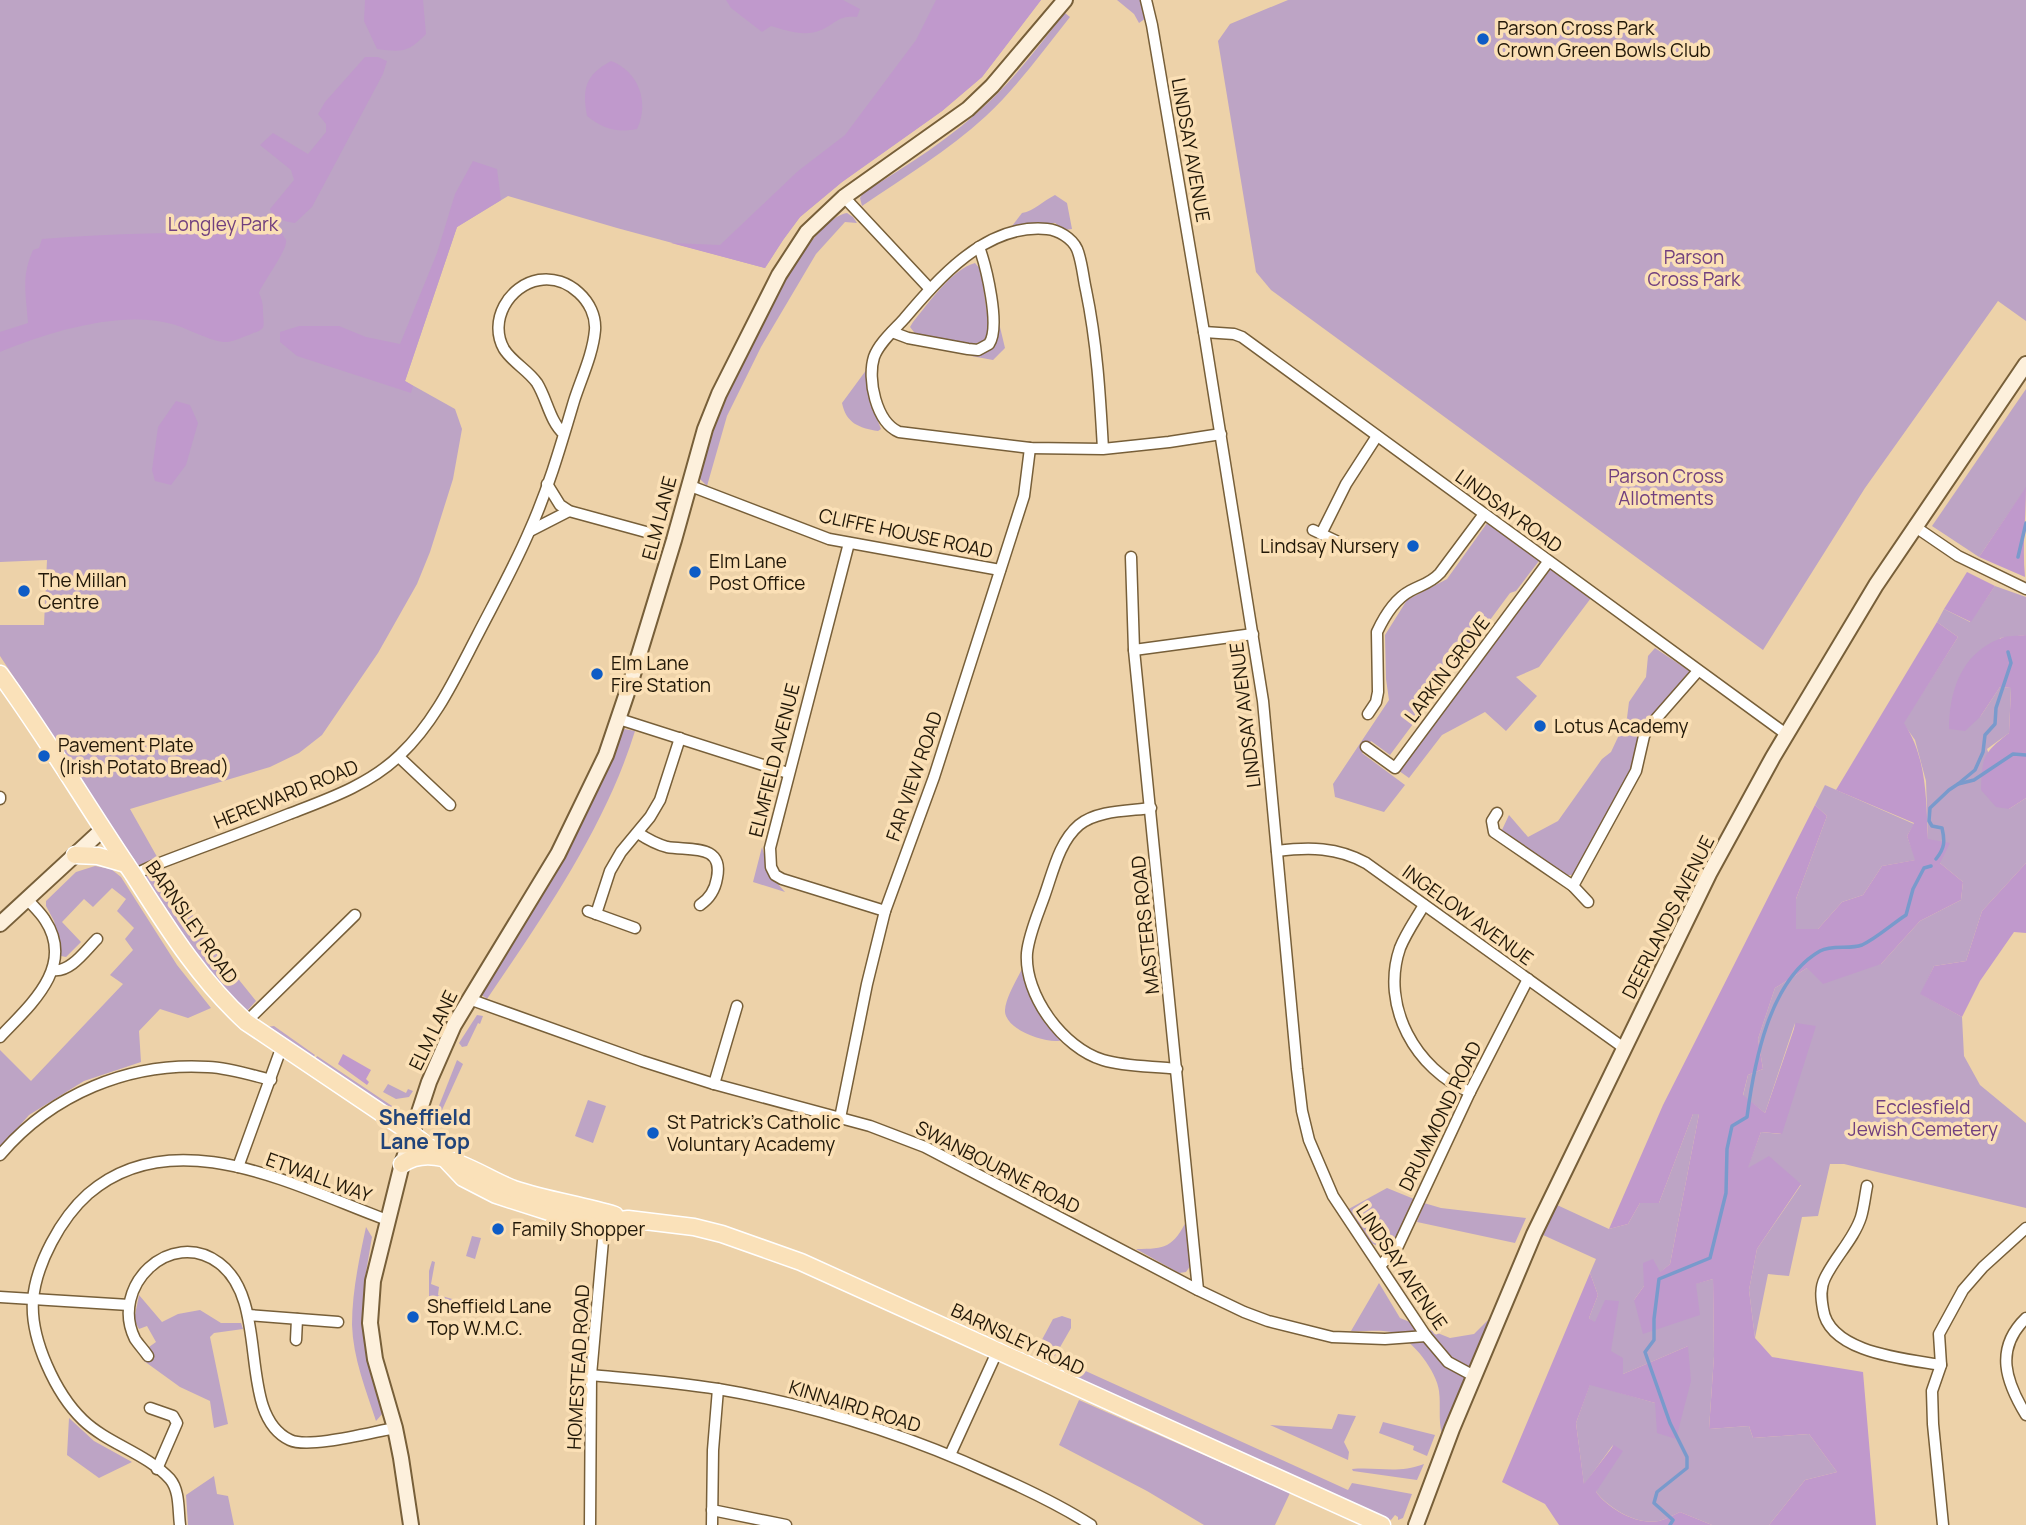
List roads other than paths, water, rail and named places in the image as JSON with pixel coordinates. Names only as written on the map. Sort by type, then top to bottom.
[{"type":"main road","name":"BARNSLEY ROAD","points":[[0,674],[202,977],[223,1002],[246,1022],[411,1132],[446,1160],[463,1178],[496,1195],[552,1213],[694,1227],[801,1262],[1382,1525]]},
{"type":"main road","points":[[75,855],[98,856],[130,870]]},
{"type":"main road","points":[[401,1164],[419,1156],[446,1160]]},
{"type":"street","name":"ELM LANE","points":[[411,1525],[395,1428],[375,1359],[370,1323],[373,1281],[401,1164],[442,1051],[469,999],[558,854],[597,775],[619,719],[675,538],[705,429],[719,394],[779,275],[807,232],[844,197],[968,109],[999,78],[1065,0]]},
{"type":"street","name":"LINDSAY AVENUE","points":[[1146,0],[1205,332],[1263,701],[1302,1111],[1309,1140],[1333,1196],[1426,1335],[1448,1362],[1474,1376]]},
{"type":"street","points":[[844,197],[930,289]]},
{"type":"street","points":[[1103,449],[1100,383],[1094,333],[1077,248],[1064,235],[1054,230],[1041,229],[999,236],[979,247],[930,289],[874,357],[876,404],[884,422],[891,429],[910,435],[1030,448],[1103,449],[1221,434]]},
{"type":"street","points":[[892,332],[908,338],[968,349],[978,350],[989,344],[994,331],[985,264],[979,247]]},
{"type":"street","name":"HEREWARD ROAD","points":[[130,870],[155,865],[340,794],[374,776],[399,757],[431,720],[530,531],[564,434],[592,342],[594,319],[586,301],[561,282],[538,280],[517,291],[502,308],[499,318],[500,340],[505,351],[535,381],[551,410],[555,424],[564,434]]},
{"type":"street","name":"LINDSAY ROAD","points":[[1205,332],[1242,337],[1786,734]]},
{"type":"street","name":"DEERLANDS AVENUE","points":[[1416,1525],[1474,1376],[1534,1234],[1709,874],[1786,734],[1914,526],[2026,364]]},
{"type":"street","points":[[1360,548],[1351,548],[1317,532],[1377,436]]},
{"type":"street","name":"FAR VIEW ROAD","points":[[840,1118],[872,960],[885,911],[934,777],[1024,496],[1030,448]]},
{"type":"street","points":[[547,484],[561,505],[569,511],[657,535]]},
{"type":"street","name":"CLIFFE HOUSE ROAD","points":[[688,485],[829,539],[1000,570]]},
{"type":"street","points":[[530,531],[569,511]]},
{"type":"street","points":[[1368,713],[1376,702],[1378,692],[1377,632],[1380,625],[1400,597],[1434,580],[1484,514]]},
{"type":"street","points":[[1914,526],[1958,556],[2026,589]]},
{"type":"street","name":"ELMFIELD AVENUE","points":[[849,543],[788,773],[769,859],[775,875],[782,879],[885,911]]},
{"type":"street","name":"MASTERS ROAD","points":[[1131,557],[1134,650],[1198,1290]]},
{"type":"street","name":"LARKIN GROVE","points":[[1366,747],[1395,768],[1548,562]]},
{"type":"street","points":[[1134,650],[1253,634]]},
{"type":"street","points":[[1573,886],[1636,771],[1648,728],[1699,671]]},
{"type":"street","points":[[619,719],[788,773]]},
{"type":"street","points":[[635,928],[592,912],[621,852],[638,833],[660,800],[680,738]]},
{"type":"street","points":[[399,757],[450,805]]},
{"type":"street","points":[[1151,808],[1095,817],[1080,824],[1067,838],[1031,935],[1027,955],[1037,999],[1046,1015],[1076,1045],[1091,1056],[1104,1060],[1177,1069]]},
{"type":"street","points":[[1497,813],[1492,821],[1494,832],[1573,886],[1588,902]]},
{"type":"street","points":[[0,924],[103,829]]},
{"type":"street","points":[[638,833],[658,844],[682,849],[696,848],[706,851],[714,858],[718,866],[716,885],[700,905]]},
{"type":"street","name":"INGELOW AVENUE","points":[[1277,850],[1325,849],[1354,857],[1623,1048]]},
{"type":"street","points":[[0,1037],[40,994],[53,970],[54,945],[51,932],[45,919],[27,899]]},
{"type":"street","points":[[1424,905],[1401,947],[1397,963],[1396,995],[1399,1010],[1403,1025],[1420,1055],[1447,1080],[1470,1093]]},
{"type":"street","points":[[246,1022],[355,915]]},
{"type":"street","points":[[53,970],[61,971],[69,966],[97,939]]},
{"type":"street","name":"DRUMMOND ROAD","points":[[1381,1265],[1398,1246],[1470,1093],[1528,979]]},
{"type":"street","name":"SWANBOURNE ROAD","points":[[469,999],[642,1061],[714,1084],[840,1118],[925,1147],[1244,1312],[1310,1333],[1369,1339],[1426,1335]]},
{"type":"street","points":[[714,1084],[737,1006]]},
{"type":"street","points":[[238,1167],[282,1046]]},
{"type":"street","points":[[0,1155],[38,1118],[64,1100],[118,1077],[167,1067],[200,1067],[233,1070],[271,1080]]},
{"type":"street","name":"ETWALL WAY","points":[[33,1300],[48,1249],[60,1226],[77,1204],[115,1176],[150,1163],[188,1158],[212,1160],[281,1181],[387,1220]]},
{"type":"street","points":[[1867,1186],[1857,1226],[1821,1290],[1824,1317],[1838,1337],[1848,1343],[1894,1357],[1941,1365]]},
{"type":"street","name":"HOMESTEAD ROAD","points":[[590,1525],[592,1375],[605,1217]]},
{"type":"street","points":[[1943,1525],[1931,1391],[1941,1365],[1938,1334],[1964,1290],[1983,1267],[2026,1228]]},
{"type":"street","points":[[148,1356],[131,1328],[131,1293],[146,1269],[171,1254],[193,1251],[208,1256],[228,1270],[237,1281],[248,1315],[262,1405],[271,1425],[281,1434],[291,1441],[314,1443],[395,1428]]},
{"type":"street","points":[[0,1297],[129,1306]]},
{"type":"street","points":[[33,1300],[34,1320],[47,1366],[67,1402],[102,1436],[171,1480],[177,1491],[180,1525]]},
{"type":"street","points":[[248,1315],[338,1322]]},
{"type":"street","points":[[2026,1318],[2014,1333],[2005,1360],[2026,1415]]},
{"type":"street","points":[[296,1340],[297,1319]]},
{"type":"street","points":[[950,1455],[997,1352]]},
{"type":"street","name":"KINNAIRD ROAD","points":[[592,1375],[718,1389],[789,1403],[850,1420],[950,1455],[1019,1486],[1091,1525]]},
{"type":"street","points":[[712,1525],[713,1450],[718,1389]]},
{"type":"street","points":[[150,1408],[173,1416],[177,1423],[157,1469]]},
{"type":"street","points":[[712,1510],[786,1525]]},
{"type":"waterway","points":[[2018,557],[2026,523]]},
{"type":"waterway","points":[[1958,784],[1975,770],[1983,752],[1985,735],[1995,724],[1996,708],[2011,663],[2008,652]]},
{"type":"waterway","points":[[1936,859],[1943,848],[1944,837],[1942,828],[1932,826],[1929,821],[1930,808],[1958,784],[1974,780],[2013,754],[2026,755]]},
{"type":"waterway","points":[[1670,1525],[1673,1520],[1654,1503],[1657,1492],[1687,1468],[1687,1457],[1670,1423],[1645,1352],[1654,1340],[1659,1279],[1710,1258],[1726,1193],[1727,1149],[1732,1126],[1747,1117],[1754,1073],[1767,1025],[1788,982],[1803,964],[1820,951],[1862,945],[1906,915],[1913,889],[1924,868],[1931,866]]},
{"type":"place","name":"Parson Cross Park Crown Green Bowls Club","points":[[1483,39]]},
{"type":"place","name":"Lindsay Nursery","points":[[1413,546]]},
{"type":"place","name":"Elm Lane Post Office","points":[[695,572]]},
{"type":"place","name":"The Millan Centre","points":[[24,591]]},
{"type":"place","name":"Elm Lane Fire Station","points":[[597,674]]},
{"type":"place","name":"Lotus Academy","points":[[1540,726]]},
{"type":"place","name":"Pavement Plate (Irish Potato Bread)","points":[[44,756]]},
{"type":"place","name":"St Patrick's Catholic Voluntary Academy","points":[[653,1133]]},
{"type":"place","name":"Family Shopper","points":[[498,1229]]},
{"type":"place","name":"Sheffield Lane Top W.M.C.","points":[[413,1317]]},
{"type":"district","name":"Sheffield Lane Top","points":[[425,1130]]},
{"type":"park label","name":"Longley Park","points":[[223,224]]},
{"type":"park label","name":"Parson Cross Park","points":[[1694,268]]},
{"type":"park label","name":"Parson Cross Allotments","points":[[1666,487]]},
{"type":"park label","name":"Ecclesfield Jewish Cemetery","points":[[1923,1118]]}]
